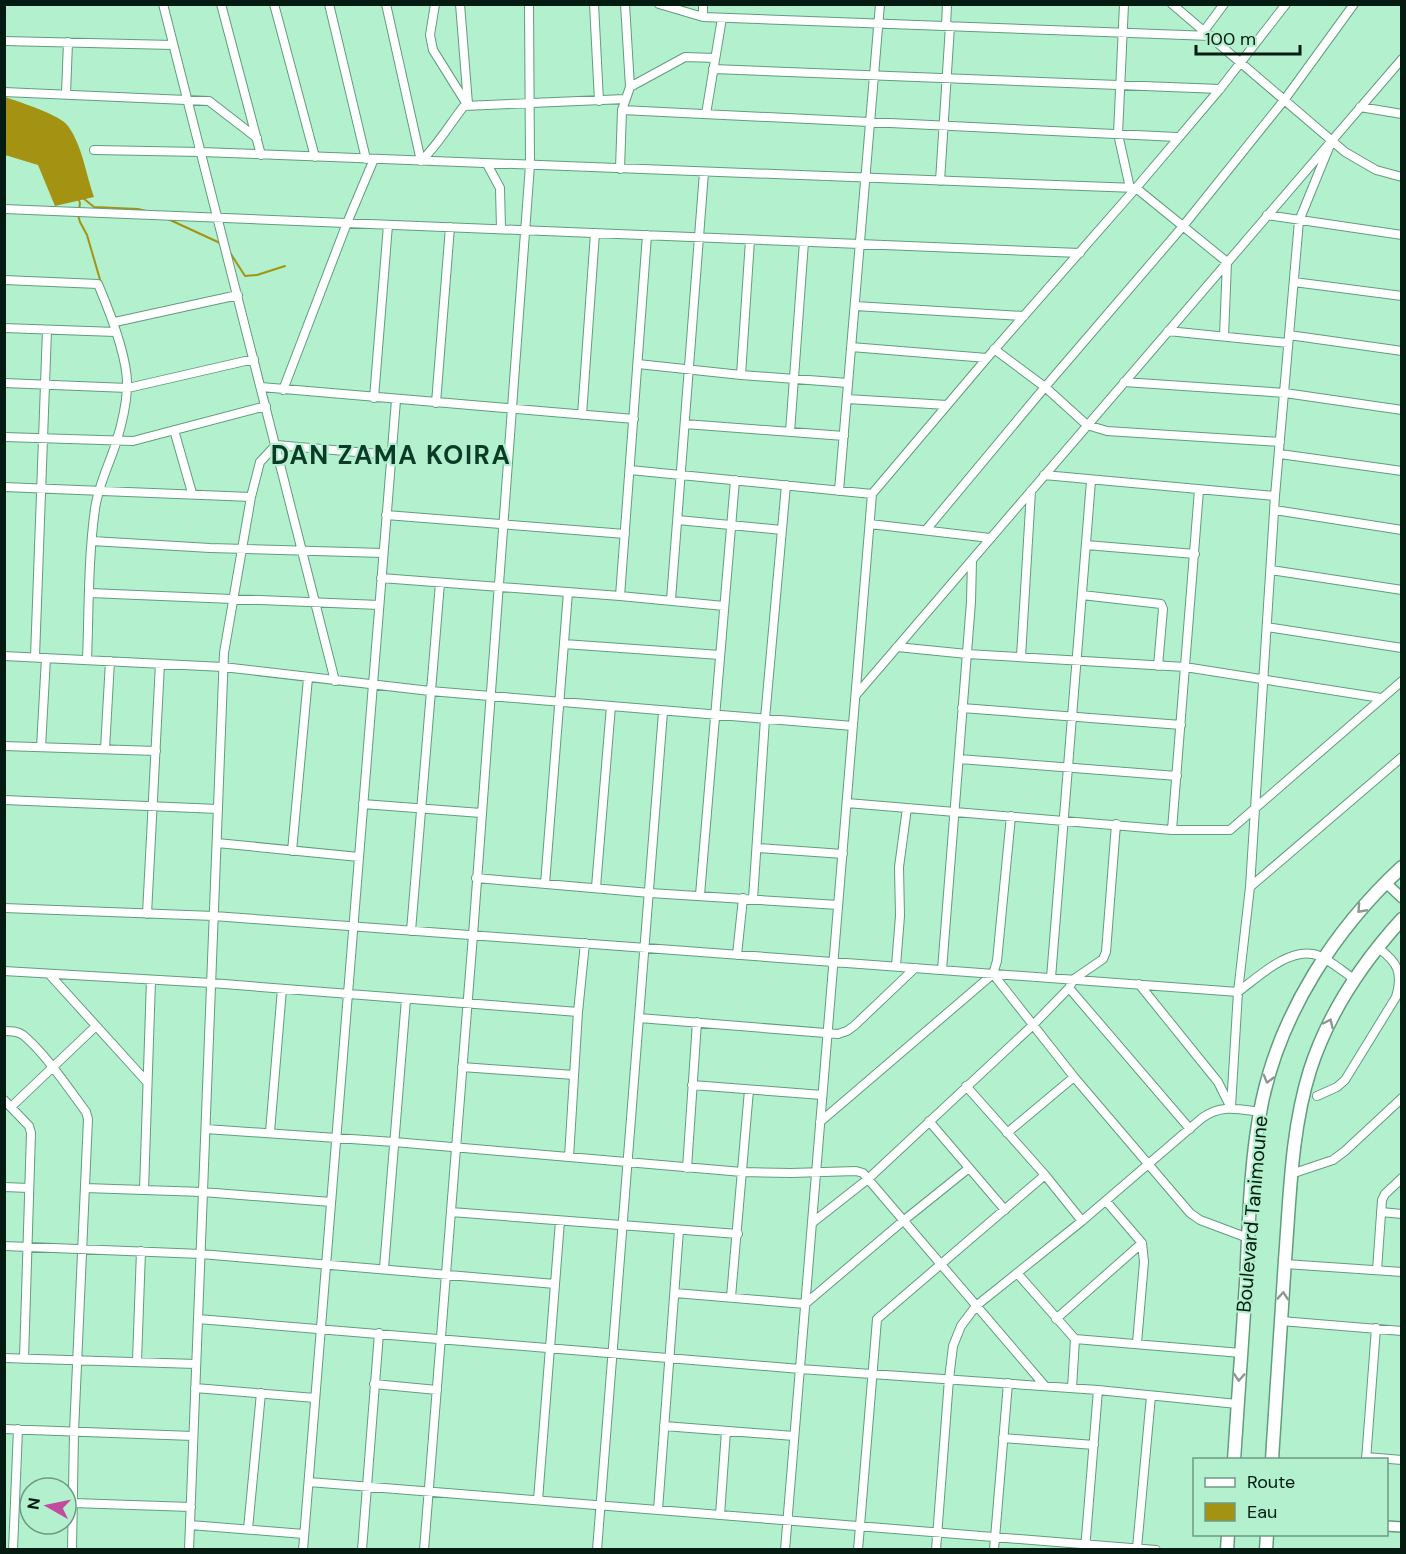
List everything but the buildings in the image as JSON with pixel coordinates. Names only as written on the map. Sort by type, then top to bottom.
[{"type":"main road","name":"Boulevard Tanimoune","points":[[1234,1458],[1256,1112],[1285,1031],[1324,959],[1352,918],[1401,867]]},
{"type":"main road","name":"Boulevard Tanimoune","points":[[1272,1458],[1297,1126],[1310,1072],[1333,1016],[1354,979],[1401,920]]},
{"type":"street","points":[[163,4],[335,681]]},
{"type":"street","points":[[221,4],[261,155]]},
{"type":"street","points":[[274,4],[315,157]]},
{"type":"street","points":[[283,390],[370,159],[329,4]]},
{"type":"street","points":[[386,4],[421,161]]},
{"type":"street","points":[[435,4],[430,36],[433,50],[468,106]]},
{"type":"street","points":[[460,4],[468,106]]},
{"type":"street","points":[[424,1550],[530,165],[529,4]]},
{"type":"street","points":[[594,4],[599,101]]},
{"type":"street","points":[[620,169],[622,110],[630,87],[625,4]]},
{"type":"street","points":[[659,4],[703,17],[1122,33],[1207,33]]},
{"type":"street","points":[[703,4],[703,17]]},
{"type":"street","points":[[839,490],[880,4]]},
{"type":"street","points":[[940,181],[947,78],[947,4]]},
{"type":"street","points":[[1124,4],[1118,134],[1133,188]]},
{"type":"street","points":[[1172,4],[1358,161],[1376,170],[1401,177]]},
{"type":"street","points":[[1207,33],[1224,4]]},
{"type":"street","points":[[785,1550],[872,494],[994,349],[1080,253],[1133,188],[1220,89],[1286,4]]},
{"type":"street","points":[[926,530],[1184,225],[1285,99],[1354,4]]},
{"type":"street","points":[[706,114],[722,18]]},
{"type":"street","points":[[4,41],[173,45]]},
{"type":"street","points":[[66,94],[68,42]]},
{"type":"street","points":[[630,87],[685,57],[715,58]]},
{"type":"street","points":[[856,695],[1401,59]]},
{"type":"street","points":[[713,69],[1220,89]]},
{"type":"street","points":[[4,92],[187,98],[209,101],[257,138]]},
{"type":"street","points":[[421,161],[436,147],[444,132],[464,106],[625,99]]},
{"type":"street","points":[[1360,107],[1401,114]]},
{"type":"street","points":[[622,110],[1177,137]]},
{"type":"street","points":[[1235,1108],[1238,992],[1250,887],[1275,496],[1299,221],[1332,140]]},
{"type":"street","points":[[94,150],[201,152],[1133,188],[1184,225],[1227,262]]},
{"type":"street","points":[[487,164],[500,188],[501,229]]},
{"type":"street","points":[[671,600],[704,172]]},
{"type":"street","points":[[4,209],[1080,253]]},
{"type":"street","points":[[1267,215],[1401,235]]},
{"type":"street","points":[[374,398],[388,225]]},
{"type":"street","points":[[436,403],[450,227]]},
{"type":"street","points":[[582,415],[595,233]]},
{"type":"street","points":[[620,596],[647,235]]},
{"type":"street","points":[[741,375],[750,240]]},
{"type":"street","points":[[790,432],[804,242]]},
{"type":"street","points":[[1224,336],[1227,262]]},
{"type":"street","points":[[4,280],[98,284],[115,322],[128,388],[117,442],[98,491],[92,541],[87,660]]},
{"type":"street","points":[[1294,282],[1401,297]]},
{"type":"street","points":[[115,322],[238,295]]},
{"type":"street","points":[[855,306],[1024,316]]},
{"type":"street","points":[[4,328],[116,332]]},
{"type":"street","points":[[35,657],[48,330]]},
{"type":"street","points":[[1168,331],[1289,339],[1401,351]]},
{"type":"street","points":[[851,347],[987,358]]},
{"type":"street","points":[[994,349],[1045,387],[1087,425],[1107,431],[1280,442]]},
{"type":"street","points":[[4,383],[128,388],[254,359]]},
{"type":"street","points":[[638,364],[794,380],[848,383]]},
{"type":"street","points":[[1124,382],[1285,393],[1401,410]]},
{"type":"street","points":[[261,387],[634,419]]},
{"type":"street","points":[[303,1550],[396,399]]},
{"type":"street","points":[[847,399],[947,405]]},
{"type":"street","points":[[4,437],[134,441],[266,406]]},
{"type":"street","points":[[685,424],[844,436]]},
{"type":"street","points":[[174,430],[192,494]]},
{"type":"street","points":[[276,445],[391,455]]},
{"type":"street","points":[[189,1550],[223,667],[250,497],[260,462],[276,445]]},
{"type":"street","points":[[1280,454],[1401,471]]},
{"type":"street","points":[[630,470],[872,494]]},
{"type":"street","points":[[1044,475],[1275,496]]},
{"type":"street","points":[[700,895],[735,480]]},
{"type":"street","points":[[1051,978],[1091,481]]},
{"type":"street","points":[[753,899],[765,719],[786,485]]},
{"type":"street","points":[[4,487],[250,497]]},
{"type":"street","points":[[1172,830],[1199,490]]},
{"type":"street","points":[[1021,657],[1031,491]]},
{"type":"street","points":[[1275,510],[1401,530]]},
{"type":"street","points":[[386,515],[626,534]]},
{"type":"street","points":[[678,520],[782,530]]},
{"type":"street","points":[[870,524],[990,538]]},
{"type":"street","points":[[92,541],[383,553]]},
{"type":"street","points":[[1086,545],[1195,554]]},
{"type":"street","points":[[942,970],[967,654],[972,560]]},
{"type":"street","points":[[1271,570],[1401,590]]},
{"type":"street","points":[[381,578],[724,606]]},
{"type":"street","points":[[411,931],[440,583]]},
{"type":"street","points":[[545,884],[568,592]]},
{"type":"street","points":[[90,593],[379,605]]},
{"type":"street","points":[[1082,595],[1161,604],[1163,609],[1158,666]]},
{"type":"street","points":[[1267,627],[1401,648]]},
{"type":"street","points":[[564,644],[720,655]]},
{"type":"street","points":[[897,647],[1077,662],[1185,667],[1381,698]]},
{"type":"street","points":[[4,656],[223,667],[373,686],[663,712],[853,726]]},
{"type":"street","points":[[41,747],[46,658]]},
{"type":"street","points":[[105,749],[110,661]]},
{"type":"street","points":[[147,914],[160,664]]},
{"type":"street","points":[[292,851],[308,678]]},
{"type":"street","points":[[847,803],[1172,830],[1223,832],[1230,830],[1254,812],[1401,681]]},
{"type":"street","points":[[596,887],[611,706]]},
{"type":"street","points":[[962,708],[1181,725]]},
{"type":"street","points":[[597,1550],[663,712]]},
{"type":"street","points":[[4,746],[156,751]]},
{"type":"street","points":[[1250,887],[1401,757]]},
{"type":"street","points":[[959,759],[1177,776]]},
{"type":"street","points":[[4,800],[218,809]]},
{"type":"street","points":[[363,804],[481,813]]},
{"type":"street","points":[[896,966],[900,916],[899,867],[907,808]]},
{"type":"street","points":[[820,1122],[993,974],[997,961],[1011,816]]},
{"type":"street","points":[[812,1223],[868,1179],[1033,1025],[1074,980],[1103,959],[1106,952],[1116,824]]},
{"type":"street","points":[[217,843],[359,857]]},
{"type":"street","points":[[757,848],[843,854]]},
{"type":"street","points":[[476,878],[650,893],[838,905]]},
{"type":"street","points":[[1385,882],[1401,898]]},
{"type":"street","points":[[737,955],[743,898]]},
{"type":"street","points":[[4,908],[214,916],[1238,992],[1281,960],[1309,954],[1324,959],[1354,979]]},
{"type":"street","points":[[569,1157],[578,1012],[585,943]]},
{"type":"street","points":[[1317,1096],[1337,1087],[1345,1080],[1396,996],[1400,983],[1399,975],[1392,957],[1378,948]]},
{"type":"street","points":[[639,1018],[838,1034],[847,1031],[915,968]]},
{"type":"street","points":[[4,971],[211,983],[578,1012]]},
{"type":"street","points":[[993,974],[1074,1077],[1190,1214],[1248,1238]]},
{"type":"street","points":[[51,975],[147,1082]]},
{"type":"street","points":[[144,1190],[151,980]]},
{"type":"street","points":[[1139,984],[1218,1082],[1235,1108]]},
{"type":"street","points":[[1069,988],[1190,1130]]},
{"type":"street","points":[[270,1132],[282,989]]},
{"type":"street","points":[[384,1268],[406,999]]},
{"type":"street","points":[[687,1168],[697,1023]]},
{"type":"street","points":[[24,1359],[30,1129],[8,1104],[96,1026]]},
{"type":"street","points":[[4,1030],[22,1035],[52,1066],[88,1115],[73,1476]]},
{"type":"street","points":[[462,1067],[574,1075]]},
{"type":"street","points":[[1007,1133],[1074,1077]]},
{"type":"street","points":[[692,1085],[822,1095]]},
{"type":"street","points":[[966,1086],[1045,1175],[1082,1221]]},
{"type":"street","points":[[731,1297],[749,1090]]},
{"type":"street","points":[[1292,1174],[1319,1166],[1339,1156],[1401,1098]]},
{"type":"street","points":[[936,1550],[949,1379],[956,1334],[976,1306],[1082,1221],[1208,1114],[1235,1108],[1256,1112]]},
{"type":"street","points":[[929,1121],[1005,1210]]},
{"type":"street","points":[[206,1129],[270,1132],[742,1172],[856,1171],[863,1173],[1045,1386]]},
{"type":"street","points":[[675,1293],[805,1304],[969,1168]]},
{"type":"street","points":[[858,1550],[877,1319],[1045,1175]]},
{"type":"street","points":[[1377,1270],[1381,1212],[1385,1194],[1401,1178]]},
{"type":"street","points":[[4,1187],[29,1188]]},
{"type":"street","points":[[86,1188],[203,1192],[331,1202]]},
{"type":"street","points":[[1106,1201],[1142,1243],[1144,1262],[1137,1343]]},
{"type":"street","points":[[451,1212],[738,1234]]},
{"type":"street","points":[[1381,1212],[1401,1214]]},
{"type":"street","points":[[538,1500],[560,1221]]},
{"type":"street","points":[[658,1510],[679,1230]]},
{"type":"street","points":[[1056,1319],[1142,1243]]},
{"type":"street","points":[[4,1246],[201,1254],[555,1284]]},
{"type":"street","points":[[137,1361],[141,1251]]},
{"type":"street","points":[[1285,1264],[1401,1272]]},
{"type":"street","points":[[1017,1273],[1075,1339],[1241,1353]]},
{"type":"street","points":[[198,1319],[800,1369],[1098,1390],[1238,1404]]},
{"type":"street","points":[[1281,1320],[1401,1331]]},
{"type":"street","points":[[1366,1458],[1376,1328]]},
{"type":"street","points":[[362,1550],[379,1334]]},
{"type":"street","points":[[1072,1388],[1075,1339]]},
{"type":"street","points":[[4,1358],[196,1364]]},
{"type":"street","points":[[994,1550],[1008,1383]]},
{"type":"street","points":[[375,1384],[437,1390]]},
{"type":"street","points":[[195,1388],[315,1398]]},
{"type":"street","points":[[1085,1546],[1098,1390]]},
{"type":"street","points":[[248,1529],[261,1394]]},
{"type":"street","points":[[1137,1548],[1151,1396]]},
{"type":"street","points":[[664,1426],[794,1436]]},
{"type":"street","points":[[4,1429],[194,1436]]},
{"type":"street","points":[[13,1550],[18,1429]]},
{"type":"street","points":[[720,1515],[726,1431]]},
{"type":"street","points":[[1003,1438],[1094,1445]]},
{"type":"street","points":[[309,1482],[1156,1550]]},
{"type":"street","points":[[78,1503],[191,1507]]},
{"type":"street","points":[[190,1525],[304,1534]]},
{"type":"water","points":[[5,97],[49,113],[68,126],[80,151],[94,197],[55,206],[38,165],[5,155]]},
{"type":"waterway","points":[[78,198],[79,210]]},
{"type":"waterway","points":[[83,198],[94,207],[146,211]]},
{"type":"waterway","points":[[78,215],[87,235],[101,283]]},
{"type":"waterway","points":[[168,219],[220,243]]},
{"type":"waterway","points":[[229,251],[245,276],[257,275],[285,266]]},
{"type":"district","name":"DAN ZAMA KOIRA","points":[[391,455]]}]
